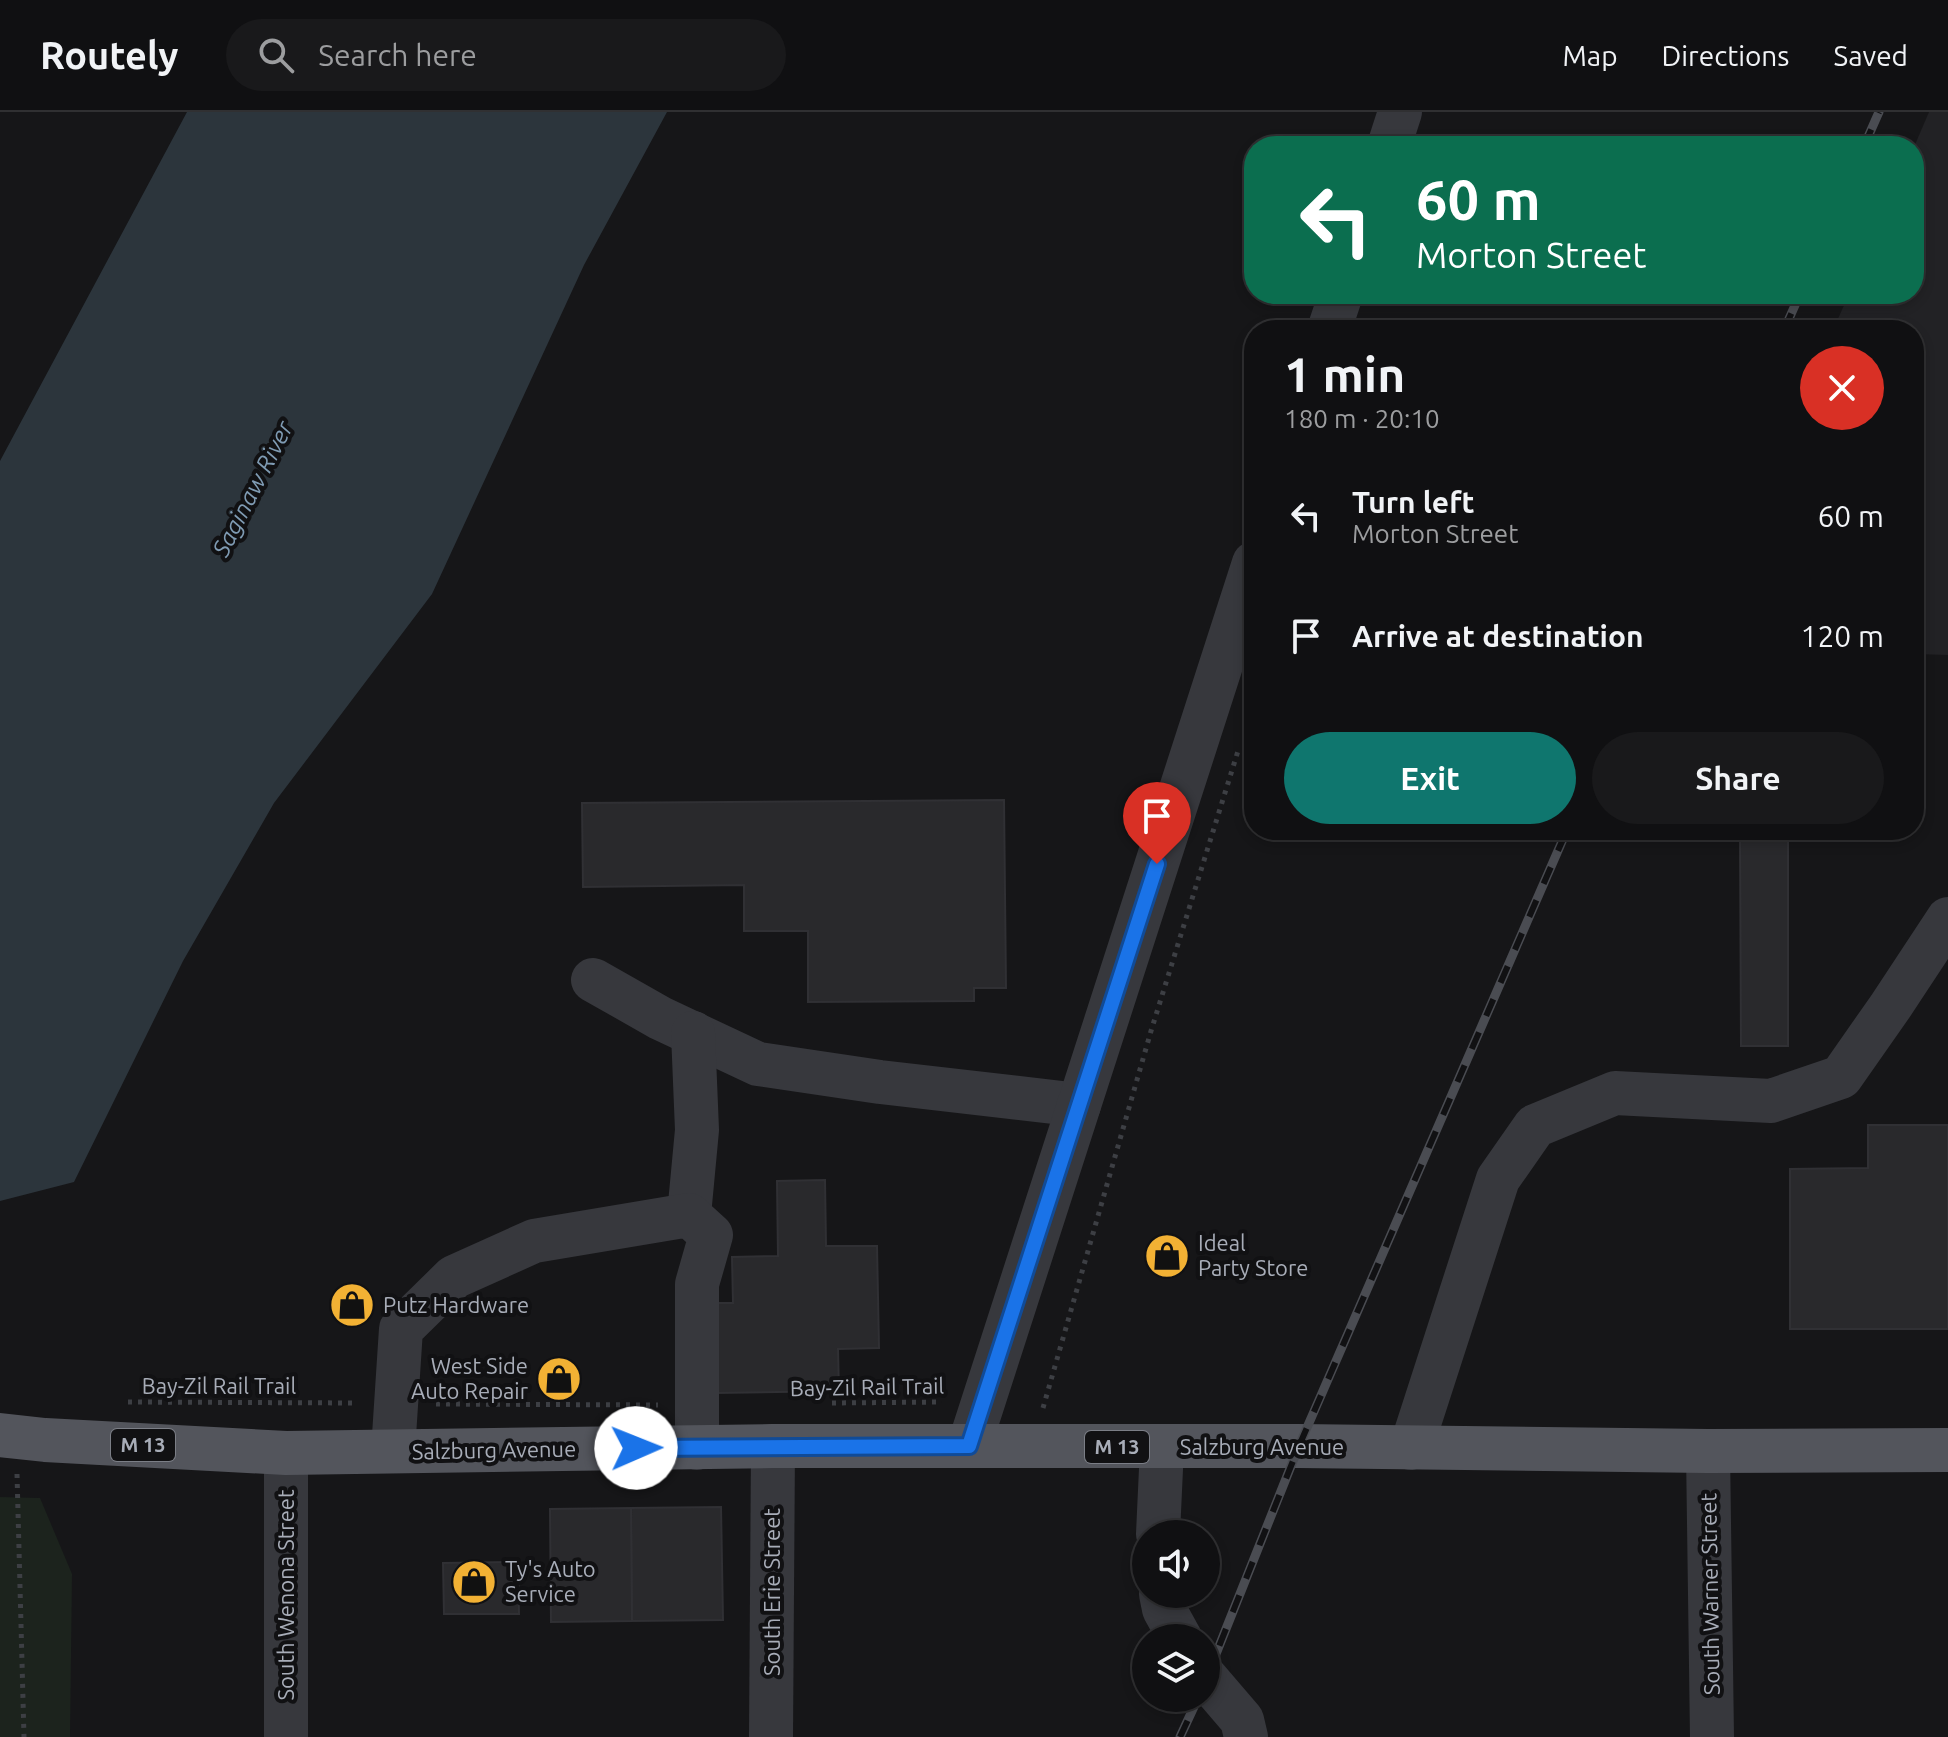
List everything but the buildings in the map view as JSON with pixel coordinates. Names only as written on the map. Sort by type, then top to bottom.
[{"type":"main road","name":"Salzburg Avenue","points":[[8,1436],[286,1453],[773,1446],[1948,1450]]},
{"type":"street","points":[[1392,136],[1400,112]]},
{"type":"street","points":[[969,1446],[1244,594]]},
{"type":"street","points":[[1411,1448],[1498,1179],[1535,1126],[1615,1093],[1771,1101],[1841,1077],[1948,919]]},
{"type":"street","points":[[593,980],[660,1018],[758,1064],[1079,1105]]},
{"type":"street","points":[[689,1215],[697,1130],[693,1033]]},
{"type":"street","points":[[393,1451],[401,1329],[454,1277],[534,1241],[689,1215]]},
{"type":"street","points":[[689,1215],[711,1235],[697,1284],[697,1448]]},
{"type":"street","name":"South Erie Street","points":[[771,1737],[773,1446]]},
{"type":"street","points":[[1159,1520],[1162,1447]]},
{"type":"street","name":"South Warner Street","points":[[1708,1451],[1712,1737]]},
{"type":"street","name":"South Wenona Street","points":[[286,1453],[286,1737]]},
{"type":"street","points":[[1220,1694],[1242,1720],[1246,1737]]},
{"type":"path","name":"Bay-Zil Rail Trail","points":[[824,1403],[983,1401],[1043,1408],[1151,1031],[1240,745]]},
{"type":"path","name":"Bay-Zil Rail Trail","points":[[119,1402],[697,1405]]},
{"type":"path","points":[[8,1436],[24,1737]]},
{"type":"shaded area","points":[[1929,112],[1948,112],[1948,655],[1924,654],[1924,320],[1837,320],[1845,304],[1924,304],[1924,136],[1919,136]]},
{"type":"shaded area","points":[[0,1497],[40,1498],[72,1574],[70,1737],[0,1737]]},
{"type":"water","name":"Saginaw River","points":[[187,112],[667,112],[584,265],[432,594],[274,803],[183,961],[74,1182],[0,1201],[0,461]]},
{"type":"railway","points":[[1868,136],[1879,112]]},
{"type":"railway","points":[[1788,320],[1796,304]]},
{"type":"railway","points":[[1220,1644],[1299,1446],[1563,840]]},
{"type":"railway","points":[[1180,1737],[1192,1712]]},
{"type":"place","name":"Ideal Party Store","points":[[1167,1256]]},
{"type":"place","name":"Putz Hardware","points":[[352,1305]]},
{"type":"place","name":"West Side Auto Repair","points":[[559,1379]]},
{"type":"place","name":"Ty's Auto Service","points":[[474,1582]]},
{"type":"route","points":[[636,1448],[969,1446],[1157,864]]}]
